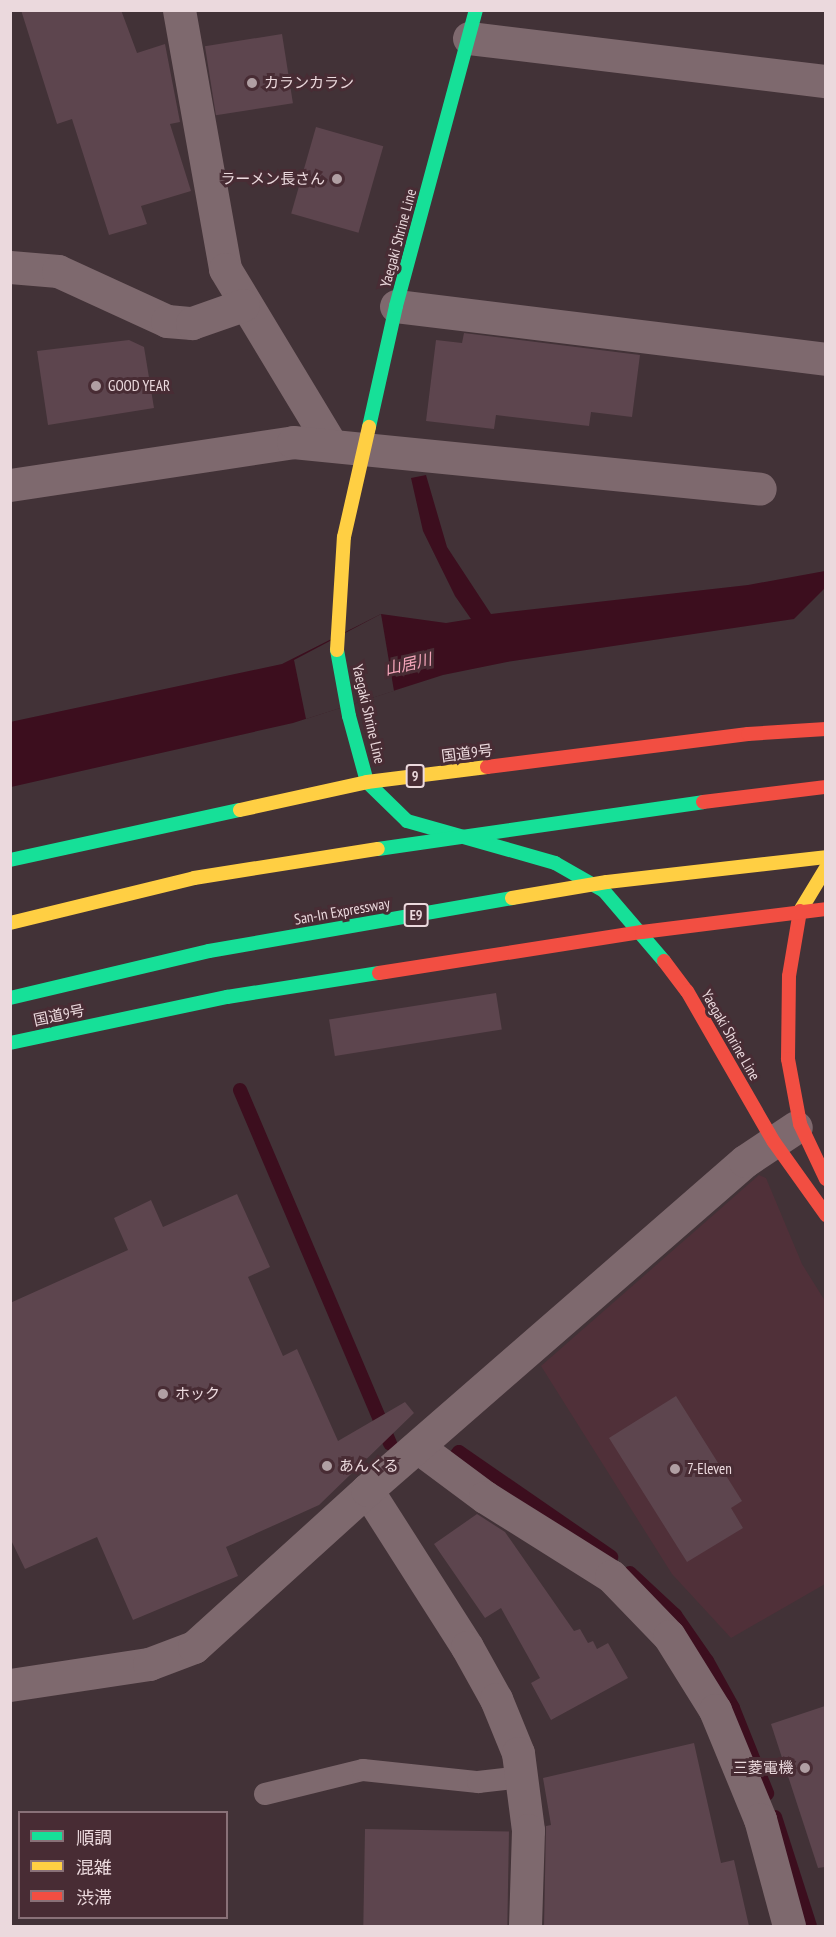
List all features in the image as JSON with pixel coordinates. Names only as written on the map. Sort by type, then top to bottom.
[{"type":"main road","name":"Yaegaki Shrine Line","points":[[472,24],[396,306],[347,448],[344,537],[336,641],[349,716],[367,782],[407,821],[555,863],[604,891],[642,932],[687,991],[774,1142],[825,1215]]},
{"type":"main road","name":"国道9号","points":[[10,860],[367,782],[748,734],[825,729]]},
{"type":"main road","points":[[10,923],[194,878],[605,813],[825,787]]},
{"type":"main road","name":"San-In Expressway","points":[[10,998],[244,944],[607,882],[825,857]]},
{"type":"main road","points":[[825,868],[800,911],[789,976],[788,1059],[800,1124],[825,1179]]},
{"type":"main road","name":"国道9号","points":[[10,1043],[227,997],[642,932],[825,909]]},
{"type":"street","points":[[179,10],[225,269],[243,305],[347,448]]},
{"type":"street","points":[[472,24],[825,81]]},
{"type":"street","points":[[10,267],[58,271],[167,321],[192,323],[243,305]]},
{"type":"street","points":[[396,306],[825,359]]},
{"type":"street","points":[[10,485],[293,442],[760,489]]},
{"type":"street","points":[[10,1684],[149,1664],[194,1647],[367,1490],[419,1448],[745,1161],[800,1124]]},
{"type":"street","points":[[419,1448],[485,1497],[610,1576],[669,1636],[715,1710],[760,1818],[789,1926]]},
{"type":"street","points":[[367,1490],[496,1700],[518,1753],[528,1830],[525,1926]]},
{"type":"lane","points":[[265,1794],[363,1770],[478,1782],[522,1777]]},
{"type":"shaded area","points":[[759,1175],[766,1178],[802,1264],[825,1301],[825,1584],[731,1638],[672,1574],[541,1366]]},
{"type":"water","name":"山居川","points":[[426,475],[447,547],[491,614],[748,585],[825,571],[825,619],[794,619],[507,662],[443,675],[293,723],[11,787],[10,722],[282,664],[381,614],[446,623],[471,619],[455,596],[423,531],[411,478]]},
{"type":"pier","points":[[825,588],[825,619],[794,619]]},
{"type":"pier","points":[[381,614],[394,691],[306,719],[294,660]]},
{"type":"building","points":[[21,10],[121,10],[137,53],[165,44],[180,122],[170,124],[191,191],[141,206],[147,224],[109,235],[72,119],[57,124]]},
{"type":"building","name":"カランカラン","points":[[282,34],[293,103],[216,115],[205,46]]},
{"type":"building","name":"ラーメン長さん","points":[[316,127],[383,146],[358,233],[291,214]]},
{"type":"building","points":[[464,333],[640,355],[632,417],[591,412],[589,426],[496,415],[494,429],[426,421],[436,340],[462,343]]},
{"type":"building","name":"GOOD YEAR","points":[[129,340],[144,347],[154,408],[48,425],[37,351]]},
{"type":"building","points":[[496,993],[502,1030],[335,1056],[329,1019]]},
{"type":"building","name":"ホック","points":[[237,1194],[270,1267],[248,1277],[283,1356],[297,1349],[338,1441],[405,1402],[414,1413],[319,1505],[226,1547],[238,1576],[133,1620],[97,1537],[25,1569],[10,1538],[10,1303],[128,1250],[114,1218],[151,1200],[163,1227]]},
{"type":"building","name":"7-Eleven","points":[[676,1396],[742,1501],[731,1508],[743,1528],[687,1562],[609,1438]]},
{"type":"building","points":[[477,1514],[505,1532],[574,1631],[580,1629],[588,1643],[593,1641],[597,1649],[608,1643],[628,1678],[551,1720],[531,1683],[540,1678],[501,1608],[485,1618],[434,1544]]},
{"type":"building","name":"三菱電機","points":[[825,1706],[825,1867],[818,1868],[771,1724]]},
{"type":"building","points":[[694,1743],[721,1863],[734,1860],[749,1926],[544,1926],[546,1826],[551,1825],[543,1778]]},
{"type":"building","points":[[365,1829],[509,1832],[507,1926],[363,1926]]},
{"type":"waterway","points":[[240,1090],[390,1443]]},
{"type":"waterway","points":[[453,1459],[459,1452],[611,1557]]},
{"type":"waterway","points":[[630,1573],[675,1615],[707,1661],[733,1708],[767,1793]]},
{"type":"waterway","points":[[775,1817],[810,1926]]},
{"type":"traffic: fast","points":[[369,427],[396,306],[476,10]]},
{"type":"traffic: fast","points":[[337,650],[349,716],[367,782],[407,821],[555,863],[604,891],[664,961]]},
{"type":"traffic: fast","points":[[378,849],[703,802]]},
{"type":"traffic: fast","points":[[10,860],[240,810]]},
{"type":"traffic: fast","points":[[10,998],[209,951],[512,898]]},
{"type":"traffic: fast","points":[[10,1043],[227,997],[379,973]]},
{"type":"traffic: slow","points":[[337,650],[344,537],[369,427]]},
{"type":"traffic: slow","points":[[240,810],[367,782],[487,767]]},
{"type":"traffic: slow","points":[[10,923],[194,878],[378,849]]},
{"type":"traffic: slow","points":[[512,898],[607,882],[826,857]]},
{"type":"traffic: slow","points":[[800,911],[826,868]]},
{"type":"traffic: jam","points":[[487,767],[748,734],[826,729]]},
{"type":"traffic: jam","points":[[703,802],[826,787]]},
{"type":"traffic: jam","points":[[379,973],[642,932],[826,909]]},
{"type":"traffic: jam","points":[[800,911],[789,976],[788,1059],[800,1124],[826,1179]]},
{"type":"traffic: jam","points":[[664,961],[687,991],[774,1142],[826,1215]]},
{"type":"place","name":"カランカラン","points":[[252,83]]},
{"type":"place","name":"ラーメン長さん","points":[[337,179]]},
{"type":"place","name":"GOOD YEAR","points":[[96,386]]},
{"type":"place","name":"ホック","points":[[163,1394]]},
{"type":"place","name":"あんくる","points":[[327,1466]]},
{"type":"place","name":"7-Eleven","points":[[675,1469]]},
{"type":"place","name":"三菱電機","points":[[805,1768]]}]
